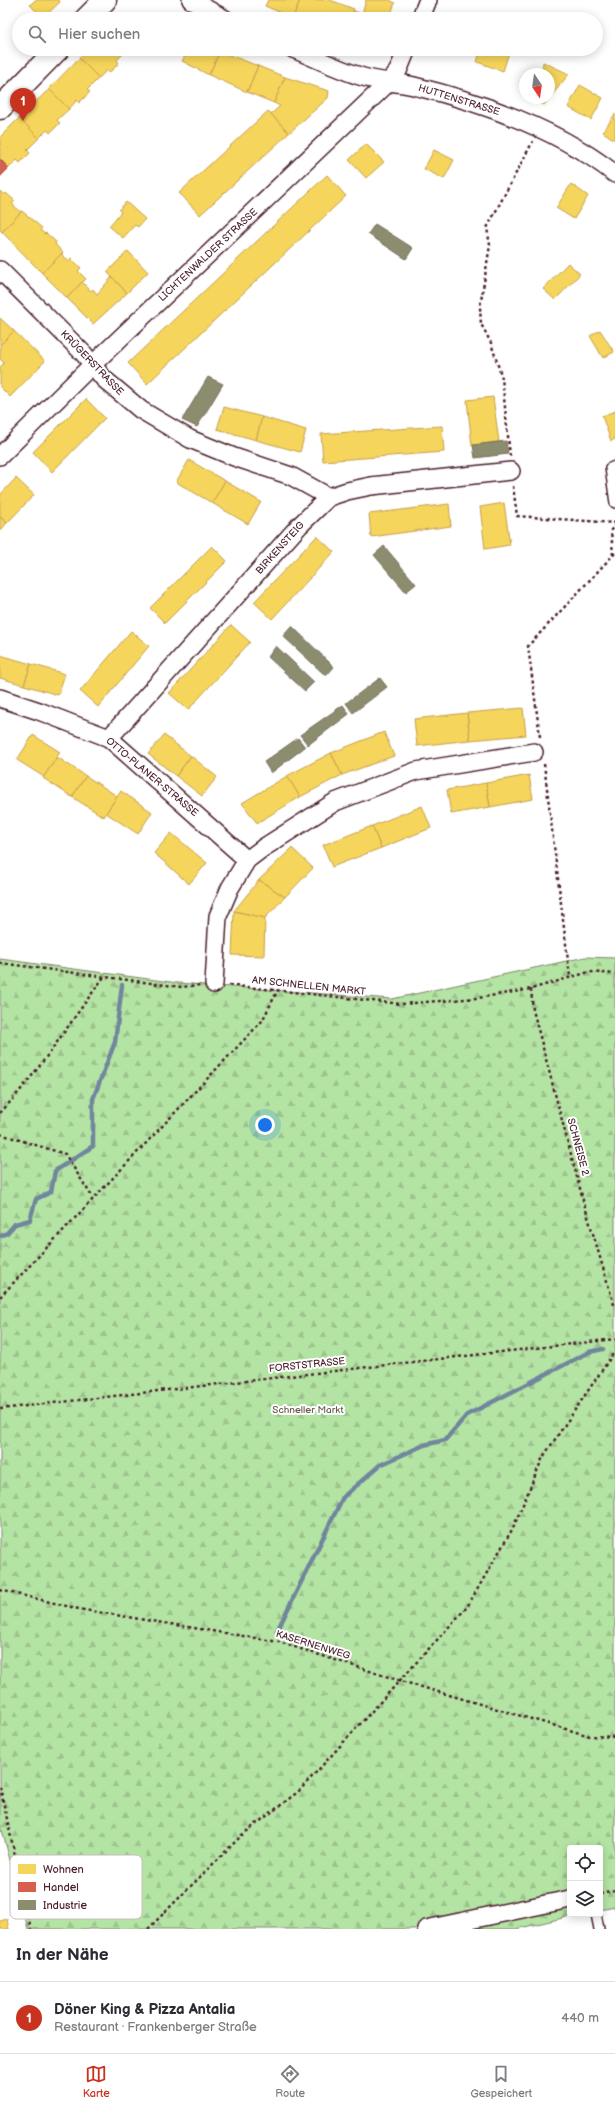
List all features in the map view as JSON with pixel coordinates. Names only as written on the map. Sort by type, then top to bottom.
[{"type":"main road","points":[[93,12],[104,0]]},
{"type":"main road","points":[[0,108],[51,56]]},
{"type":"street","points":[[190,0],[212,12]]},
{"type":"street","points":[[423,12],[428,0]]},
{"type":"street","name":"HUTTENSTRASSE","points":[[310,56],[363,77],[413,86],[499,112],[540,129],[598,161],[615,174]]},
{"type":"street","name":"LICHTENWALDER STRASSE","points":[[0,456],[92,365],[389,82],[398,71],[404,56]]},
{"type":"street","name":"KRÜGERSTRASSE","points":[[0,270],[84,354],[92,365],[126,399],[170,429],[227,455],[291,476],[329,497]]},
{"type":"street","name":"BIRKENSTEIG","points":[[109,738],[299,526],[329,497],[371,486],[510,471]]},
{"type":"street","name":"OTTO-PLANER-STRASSE","points":[[0,698],[39,710],[109,738],[248,860]]},
{"type":"street","points":[[214,984],[218,916],[230,888],[248,860],[334,802],[416,771],[539,751]]},
{"type":"street","points":[[426,1929],[567,1900]]},
{"type":"lane","points":[[615,466],[610,468],[615,502]]},
{"type":"lane","points":[[597,1917],[599,1929]]},
{"type":"path","points":[[540,129],[487,228],[490,246],[480,307],[482,324],[491,343],[502,378],[505,395],[510,471],[518,516],[615,523]]},
{"type":"path","points":[[570,977],[539,751],[528,646],[614,554],[611,530],[615,526]]},
{"type":"path","name":"AM SCHNELLEN MARKT","points":[[0,963],[181,987],[214,984],[400,1004],[478,998],[531,989],[589,972],[615,974]]},
{"type":"path","points":[[0,1113],[46,1060],[78,1012],[104,977]]},
{"type":"path","name":"SCHNEISE 2","points":[[531,989],[533,1010],[584,1200],[615,1308]]},
{"type":"path","points":[[0,1296],[262,1021],[278,990]]},
{"type":"path","points":[[0,1134],[65,1154],[93,1198]]},
{"type":"path","name":"FORSTSTRASSE","points":[[0,1409],[615,1339]]},
{"type":"path","points":[[148,1929],[242,1835],[299,1791],[468,1607],[513,1528],[543,1457],[615,1351]]},
{"type":"path","name":"KASERNENWEG","points":[[0,1590],[79,1609],[279,1642],[401,1681],[590,1736],[615,1737]]},
{"type":"path","points":[[0,1787],[14,1855]]},
{"type":"path","points":[[603,1893],[615,1891]]},
{"type":"path","points":[[29,1919],[31,1929]]},
{"type":"green space","name":"Schneller Markt","points":[[585,957],[615,958],[615,1907],[603,1909],[603,1845],[567,1845],[567,1917],[516,1929],[28,1929],[25,1919],[142,1919],[142,1855],[10,1855],[10,1860],[0,1822],[0,959],[178,983],[392,999]]},
{"type":"building: Wohnen","points":[[35,0],[59,0],[60,2],[49,12],[37,12],[30,5]]},
{"type":"building: Wohnen","points":[[268,0],[300,0],[295,12],[279,12],[265,6]]},
{"type":"building: Wohnen","points":[[300,0],[330,0],[354,9],[353,12],[295,12]]},
{"type":"building: Wohnen","points":[[366,0],[390,0],[395,3],[392,12],[363,12]]},
{"type":"building: Wohnen","points":[[81,56],[121,56],[117,60],[119,63],[109,73],[107,70],[99,78],[79,58]]},
{"type":"building: Wohnen","points":[[185,56],[218,56],[209,75],[182,61]]},
{"type":"building: Wohnen","points":[[218,56],[233,56],[258,66],[247,92],[209,75]]},
{"type":"building: Wohnen","points":[[479,56],[508,56],[503,71],[477,62]]},
{"type":"building: Wohnen","points":[[79,58],[99,78],[87,90],[90,92],[79,103],[77,100],[69,109],[49,89]]},
{"type":"building: Wohnen","points":[[543,62],[569,74],[555,91],[555,68],[542,68]]},
{"type":"building: Wohnen","points":[[258,66],[285,77],[274,103],[247,92]]},
{"type":"building: Wohnen","points":[[285,77],[329,91],[328,98],[289,133],[271,114],[280,106],[274,103]]},
{"type":"building: Wohnen","points":[[580,85],[603,98],[591,120],[568,107]]},
{"type":"building: Wohnen","points":[[49,89],[69,109],[57,120],[60,123],[50,133],[47,130],[39,138],[19,118]]},
{"type":"building: Wohnen","points":[[268,111],[289,133],[200,215],[179,193]]},
{"type":"building: Wohnen","points":[[615,114],[615,140],[603,132]]},
{"type":"building: Wohnen","points":[[19,118],[39,138],[27,150],[30,153],[20,163],[17,160],[9,168],[0,159],[0,137]]},
{"type":"building: Wohnen","points":[[366,144],[384,162],[366,178],[349,160]]},
{"type":"building: Wohnen","points":[[434,150],[454,160],[444,179],[424,169]]},
{"type":"building: Wohnen","points":[[327,175],[346,196],[147,384],[128,363]]},
{"type":"building: Wohnen","points":[[571,184],[588,196],[574,219],[556,208]]},
{"type":"building: Wohnen","points":[[0,191],[4,195],[6,193],[15,201],[12,204],[21,212],[2,232],[0,230]]},
{"type":"building: Wohnen","points":[[126,202],[145,219],[138,227],[135,225],[123,238],[109,226],[121,212],[119,210]]},
{"type":"building: Wohnen","points":[[22,211],[42,228],[40,230],[56,242],[55,244],[63,253],[42,273],[2,232]]},
{"type":"building: Wohnen","points":[[128,251],[148,272],[127,293],[107,272]]},
{"type":"building: Wohnen","points":[[61,254],[69,261],[71,258],[81,268],[78,271],[86,279],[67,298],[42,273]]},
{"type":"building: Wohnen","points":[[568,263],[580,274],[555,300],[543,289]]},
{"type":"building: Wohnen","points":[[112,277],[127,293],[93,324],[67,298],[82,282],[91,291],[93,289],[97,294]]},
{"type":"building: Wohnen","points":[[0,318],[14,331],[0,345]]},
{"type":"building: Wohnen","points":[[600,330],[614,352],[603,358],[590,336]]},
{"type":"building: Wohnen","points":[[14,331],[45,361],[10,397],[0,387],[0,367],[4,363],[0,359],[0,345]]},
{"type":"building: Wohnen","points":[[493,397],[499,442],[472,446],[467,400]]},
{"type":"building: Wohnen","points":[[86,399],[105,418],[52,472],[33,452]]},
{"type":"building: Wohnen","points":[[224,407],[262,417],[256,440],[217,429]]},
{"type":"building: Wohnen","points":[[615,411],[615,439],[611,441],[602,416]]},
{"type":"building: Wohnen","points":[[262,417],[306,430],[300,452],[256,440]]},
{"type":"building: Wohnen","points":[[442,426],[444,452],[323,461],[321,434]]},
{"type":"building: Wohnen","points":[[189,460],[225,481],[212,503],[176,482]]},
{"type":"building: Wohnen","points":[[16,478],[34,495],[7,523],[0,517],[0,495]]},
{"type":"building: Wohnen","points":[[225,481],[261,502],[248,524],[212,503]]},
{"type":"building: Wohnen","points":[[504,503],[510,545],[485,549],[480,507]]},
{"type":"building: Wohnen","points":[[449,504],[451,526],[371,537],[369,514]]},
{"type":"building: Wohnen","points":[[0,517],[7,523],[0,531]]},
{"type":"building: Wohnen","points":[[317,536],[334,552],[272,619],[254,602]]},
{"type":"building: Wohnen","points":[[212,546],[227,561],[165,623],[150,608]]},
{"type":"building: Wohnen","points":[[231,625],[250,642],[188,710],[169,693]]},
{"type":"building: Wohnen","points":[[131,631],[149,646],[98,707],[80,691]]},
{"type":"building: Wohnen","points":[[0,655],[31,664],[24,685],[0,678]]},
{"type":"building: Wohnen","points":[[31,664],[65,674],[58,695],[24,685]]},
{"type":"building: Wohnen","points":[[523,708],[526,735],[470,740],[467,713]]},
{"type":"building: Wohnen","points":[[467,713],[470,740],[417,746],[414,719]]},
{"type":"building: Wohnen","points":[[384,732],[394,756],[342,775],[331,753]]},
{"type":"building: Wohnen","points":[[33,735],[60,752],[44,777],[17,760]]},
{"type":"building: Wohnen","points":[[164,735],[191,756],[176,776],[148,754]]},
{"type":"building: Wohnen","points":[[331,753],[342,775],[300,797],[287,776]]},
{"type":"building: Wohnen","points":[[191,756],[217,777],[202,796],[176,776]]},
{"type":"building: Wohnen","points":[[57,757],[86,776],[72,797],[43,778]]},
{"type":"building: Wohnen","points":[[529,775],[533,799],[490,807],[486,783]]},
{"type":"building: Wohnen","points":[[86,776],[117,796],[104,817],[72,797]]},
{"type":"building: Wohnen","points":[[287,776],[300,797],[257,823],[242,803]]},
{"type":"building: Wohnen","points":[[486,783],[490,807],[451,814],[447,790]]},
{"type":"building: Wohnen","points":[[121,791],[152,812],[138,834],[106,813]]},
{"type":"building: Wohnen","points":[[422,806],[431,828],[381,848],[372,826]]},
{"type":"building: Wohnen","points":[[372,826],[381,848],[332,867],[323,845]]},
{"type":"building: Wohnen","points":[[171,833],[207,863],[189,884],[154,853]]},
{"type":"building: Wohnen","points":[[292,848],[313,868],[285,897],[259,880]]},
{"type":"building: Wohnen","points":[[259,880],[285,897],[265,918],[234,911]]},
{"type":"building: Wohnen","points":[[234,911],[265,918],[264,956],[232,955]]},
{"type":"building: Wohnen","points":[[7,1919],[9,1929],[0,1929],[0,1921]]},
{"type":"building: Handel","points":[[0,159],[9,168],[0,177]]},
{"type":"building: Industrie","points":[[375,224],[413,248],[406,259],[368,234]]},
{"type":"building: Industrie","points":[[208,377],[223,384],[197,427],[182,420]]},
{"type":"building: Industrie","points":[[506,441],[508,454],[475,458],[473,445]]},
{"type":"building: Industrie","points":[[384,546],[416,584],[406,592],[374,555]]},
{"type":"building: Industrie","points":[[292,626],[334,667],[326,676],[283,636]]},
{"type":"building: Industrie","points":[[276,646],[314,682],[305,691],[268,657]]},
{"type":"building: Industrie","points":[[380,678],[387,687],[353,713],[346,703]]},
{"type":"building: Industrie","points":[[343,705],[349,714],[308,745],[300,735]]},
{"type":"building: Industrie","points":[[298,738],[305,747],[271,773],[264,762]]},
{"type":"waterway","points":[[0,1236],[7,1233],[15,1224],[30,1220],[36,1199],[51,1192],[55,1171],[93,1146],[93,1099],[115,1042],[122,985]]},
{"type":"waterway","points":[[277,1631],[343,1497],[380,1465],[424,1445],[445,1440],[467,1415],[589,1352],[603,1349]]},
{"type":"place","name":"Döner King & Pizza Antalia","points":[[23,121]]}]
